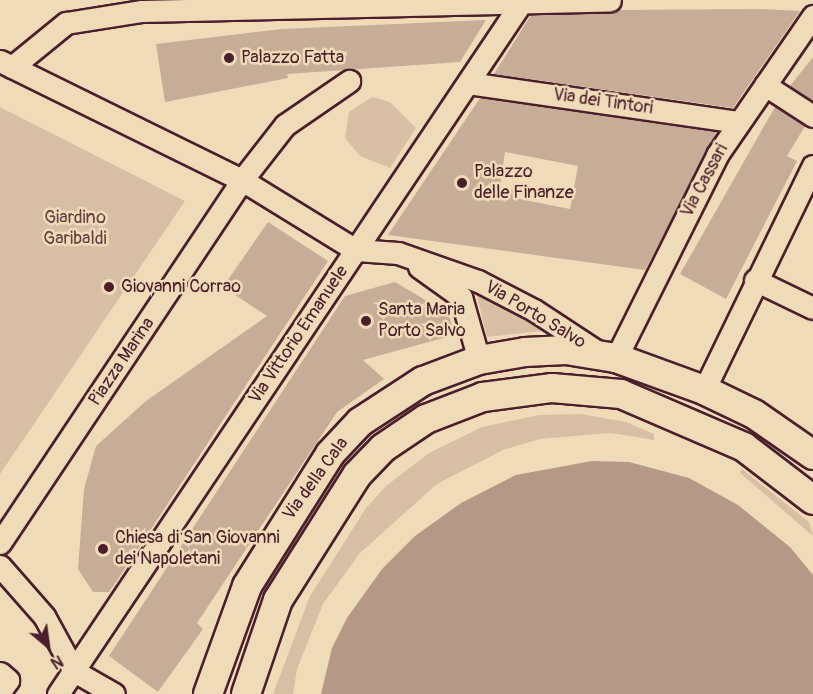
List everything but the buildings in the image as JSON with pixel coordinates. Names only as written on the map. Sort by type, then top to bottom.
[{"type":"main road","name":"Via della Cala","points":[[208,694],[247,586],[330,454],[391,399],[479,360],[566,350],[610,357],[704,390],[754,414],[813,455]]},
{"type":"main road","name":"Via della Cala","points":[[246,694],[278,600],[357,475],[383,448],[418,424],[483,397],[552,388],[621,394],[744,447],[813,500]]},
{"type":"street","points":[[356,250],[242,180],[6,64],[66,23],[142,10],[610,0]]},
{"type":"street","name":"Via Vittorio Emanuele","points":[[58,694],[522,2]]},
{"type":"street","name":"Via Cassari","points":[[610,357],[717,155],[813,16]]},
{"type":"street","name":"Piazza Marina","points":[[0,543],[242,180],[285,125],[349,81]]},
{"type":"street","name":"Via dei Tintori","points":[[468,83],[739,122]]},
{"type":"street","points":[[765,85],[813,116]]},
{"type":"street","points":[[704,390],[755,280],[813,166]]},
{"type":"street","name":"Via Porto Salvo","points":[[356,250],[398,254],[501,292],[610,357]]},
{"type":"street","name":"Via Porto Salvo","points":[[398,254],[461,297],[479,360]]},
{"type":"street","points":[[755,280],[813,308]]},
{"type":"street","points":[[0,566],[44,616],[74,670],[114,694]]},
{"type":"green space","points":[[372,97],[390,102],[416,128],[390,168],[360,156],[345,138],[349,112]]},
{"type":"green space","name":"Giardino Garibaldi","points":[[0,107],[185,201],[0,474]]},
{"type":"green space","points":[[475,288],[539,324],[541,331],[487,337]]},
{"type":"green space","points":[[581,414],[626,422],[654,434],[654,440],[611,433],[540,439],[503,450],[437,484],[360,553],[323,604],[297,669],[293,694],[273,694],[310,596],[366,508],[386,486],[429,453],[482,427],[539,415]]},
{"type":"green space","points":[[742,469],[809,522],[813,536],[740,473]]},
{"type":"shaded area","points":[[592,461],[629,462],[689,478],[738,505],[790,547],[813,575],[813,694],[321,694],[332,648],[347,618],[382,569],[415,536],[461,503],[516,475]]},
{"type":"place","name":"Palazzo Fatta","points":[[229,58]]},
{"type":"place","name":"Palazzo delle Finanze","points":[[462,183]]},
{"type":"place","name":"Giovanni Corrao","points":[[109,287]]},
{"type":"place","name":"Santa Maria Porto Salvo","points":[[366,321]]},
{"type":"place","name":"Chiesa di San Giovanni dei Napoletani","points":[[103,549]]}]
